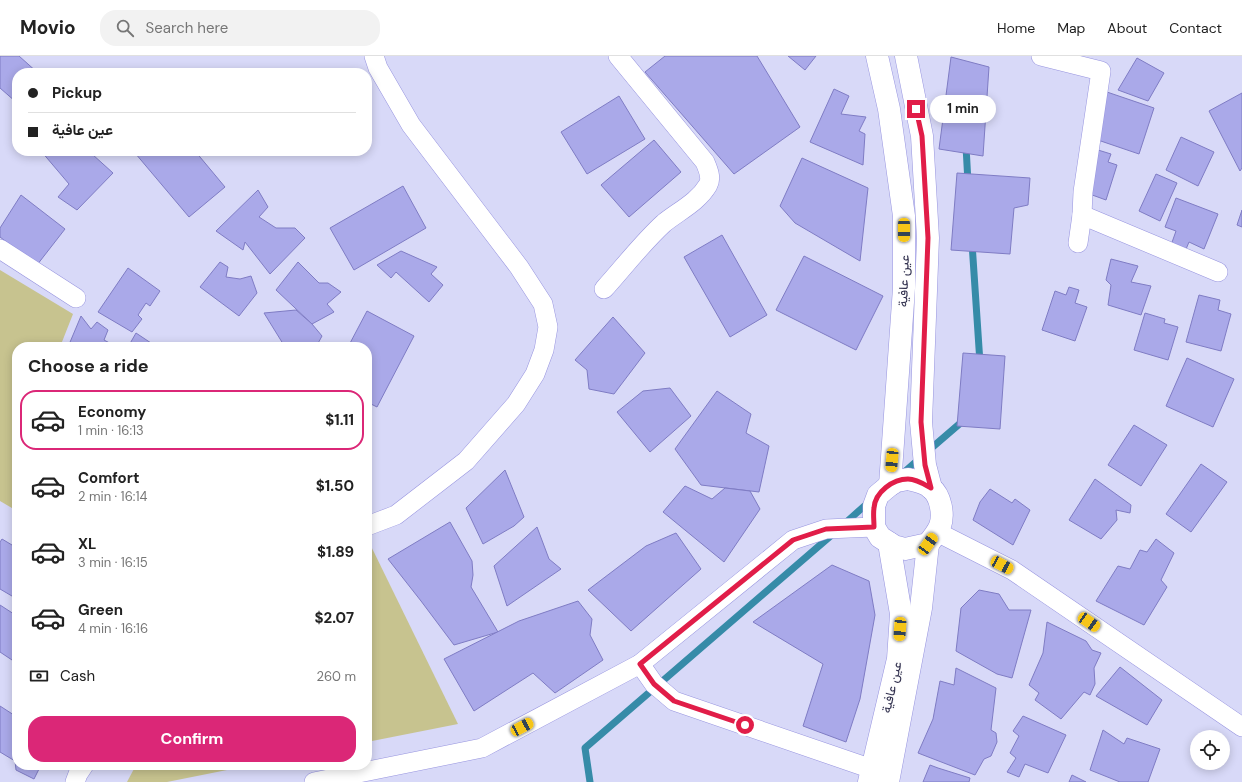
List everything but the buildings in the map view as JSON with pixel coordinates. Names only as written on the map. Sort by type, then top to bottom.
[{"type":"main road","name":"عين عافية","points":[[876,56],[889,109],[904,216],[904,288],[890,485]]},
{"type":"main road","name":"عين عافية","points":[[906,56],[922,136],[928,238],[921,422],[925,465],[931,488]]},
{"type":"main road","points":[[908,479],[918,481],[931,488],[940,503],[942,514],[940,525],[932,538],[905,549],[894,546],[880,537],[874,527],[874,506],[878,495],[897,481],[908,479]]},
{"type":"main road","name":"عين عافية","points":[[877,778],[921,608],[932,538]]},
{"type":"main road","name":"عين عافية","points":[[877,778],[898,659],[901,614],[889,543]]},
{"type":"street","points":[[372,524],[396,515],[466,461],[516,404],[535,374],[544,350],[548,327],[543,304],[519,267],[411,125],[378,68],[374,56]]},
{"type":"street","points":[[604,289],[638,250],[664,224],[696,199],[709,184],[710,173],[705,162],[618,56]]},
{"type":"street","points":[[1041,56],[1101,71],[1082,192],[1082,215],[1078,243]]},
{"type":"street","points":[[1082,215],[1218,272]]},
{"type":"street","points":[[0,249],[76,298]]},
{"type":"street","points":[[314,782],[482,748],[640,664],[793,540],[826,529],[874,527]]},
{"type":"street","points":[[932,538],[1012,570],[1242,727]]},
{"type":"street","points":[[640,664],[654,684],[674,701],[877,778]]},
{"type":"street","points":[[76,782],[81,770]]},
{"type":"shaded area","points":[[0,270],[73,314],[62,342],[12,342],[12,508],[0,501]]},
{"type":"shaded area","points":[[372,548],[458,724],[372,741]]},
{"type":"shaded area","points":[[133,770],[227,770],[167,782],[127,782]]},
{"type":"waterway","points":[[966,146],[968,183]]},
{"type":"waterway","points":[[972,243],[980,363]]},
{"type":"waterway","points":[[928,451],[964,420]]},
{"type":"waterway","points":[[902,474],[920,458]]},
{"type":"waterway","points":[[843,525],[870,501]]},
{"type":"waterway","points":[[590,782],[585,748],[834,533]]},
{"type":"route","points":[[745,725],[674,701],[654,684],[640,664],[793,540],[826,529],[874,527],[874,506],[878,495],[897,481],[908,479],[918,481],[931,488],[925,465],[921,422],[928,238],[922,136],[916,109]]}]
